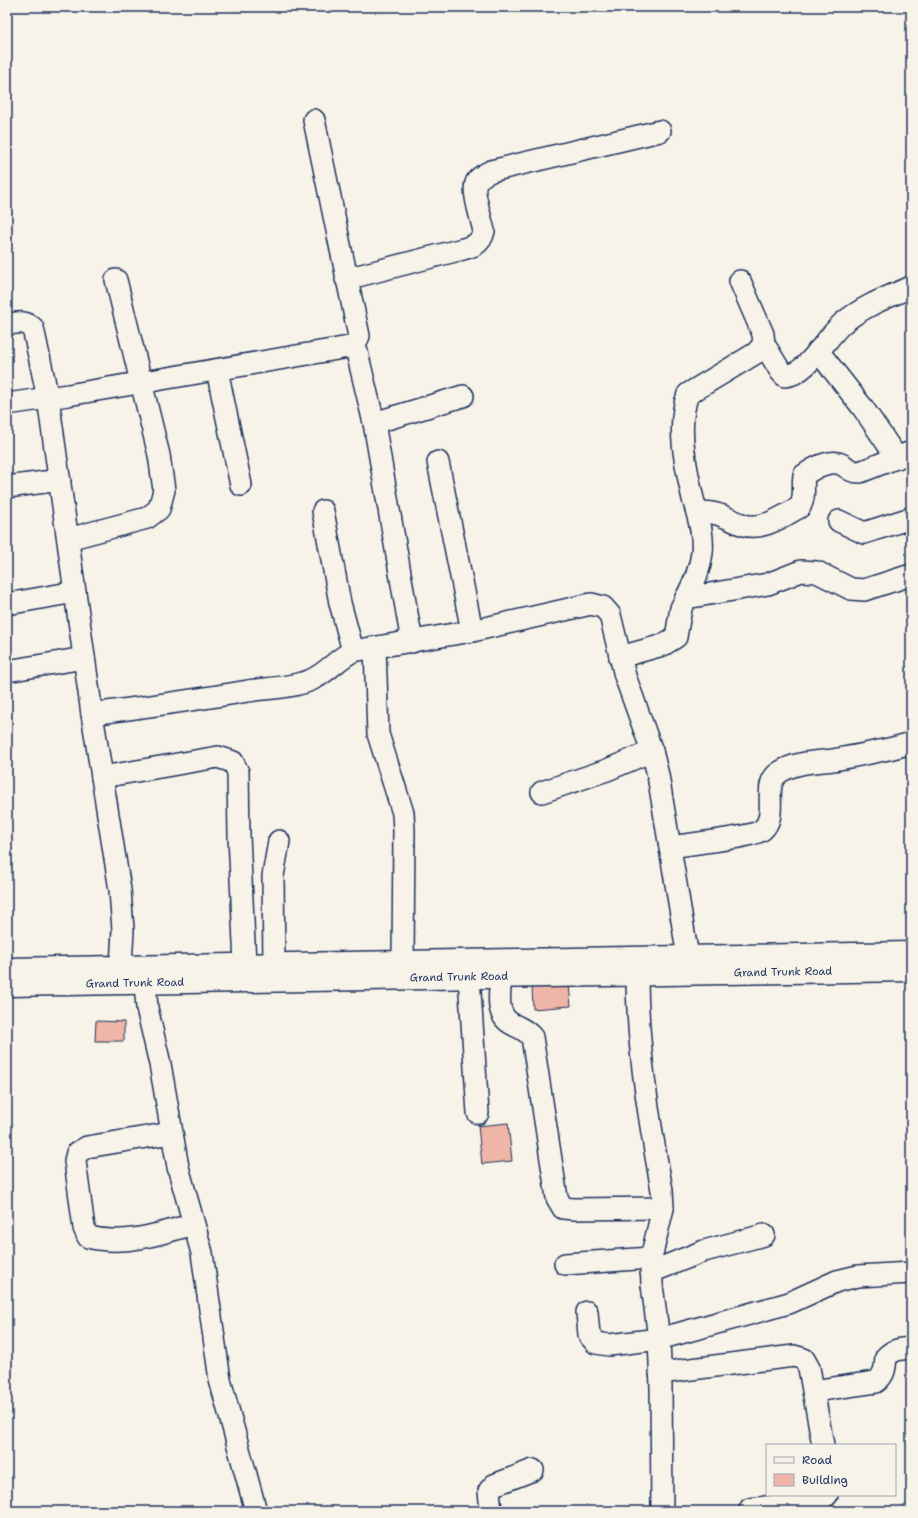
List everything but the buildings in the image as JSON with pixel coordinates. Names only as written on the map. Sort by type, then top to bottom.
[{"type":"main road","name":"Grand Trunk Road","points":[[7,968],[688,958],[911,953]]},
{"type":"main road","name":"Grand Trunk Road","points":[[7,985],[911,970]]},
{"type":"street","points":[[7,404],[142,383],[349,347],[355,344],[359,336],[314,120]]},
{"type":"street","points":[[346,279],[459,250],[479,242],[483,238],[484,231],[475,190],[476,183],[481,177],[491,171],[660,131]]},
{"type":"street","points":[[68,538],[147,518],[159,509],[164,490],[159,455],[116,280]]},
{"type":"street","points":[[740,281],[763,334],[764,344],[785,376],[792,375],[802,369],[842,323],[865,308],[911,287]]},
{"type":"street","points":[[7,324],[22,322],[28,323],[33,328],[48,398],[92,714],[120,890],[123,930],[121,966]]},
{"type":"street","points":[[355,344],[374,423],[412,642]]},
{"type":"street","points":[[620,657],[663,645],[676,637],[681,608],[697,577],[702,552],[701,530],[689,481],[683,443],[684,405],[688,394],[756,353],[764,344]]},
{"type":"street","points":[[697,512],[713,512],[745,526],[758,526],[800,508],[805,498],[803,485],[804,475],[815,468],[832,463],[842,464],[851,472],[860,472],[904,455],[867,413],[818,351]]},
{"type":"street","points":[[217,370],[242,485]]},
{"type":"street","points":[[374,423],[463,396]]},
{"type":"street","points":[[438,462],[472,631]]},
{"type":"street","points":[[7,487],[60,480]]},
{"type":"street","points":[[323,511],[340,603],[353,651]]},
{"type":"street","points":[[839,521],[864,533],[911,518]]},
{"type":"street","points":[[686,598],[768,584],[800,571],[817,572],[851,589],[864,590],[911,575]]},
{"type":"street","points":[[7,604],[75,592]]},
{"type":"street","points":[[92,714],[191,700],[310,680],[324,672],[340,657],[353,651],[472,631],[591,604],[603,607],[610,615],[632,699],[652,751],[658,775],[688,958]]},
{"type":"street","points":[[375,648],[378,734],[403,819],[403,962]]},
{"type":"street","points":[[7,671],[84,658]]},
{"type":"street","points":[[670,847],[750,835],[762,829],[768,824],[771,816],[771,783],[778,772],[791,766],[872,754],[911,743]]},
{"type":"street","points":[[542,792],[607,770],[652,751]]},
{"type":"street","points":[[102,777],[218,757],[233,762],[238,772],[239,836],[245,964]]},
{"type":"street","points":[[274,964],[274,876],[279,841]]},
{"type":"street","points":[[637,975],[637,1010],[639,1033],[662,1190],[663,1208],[651,1265],[659,1339],[662,1511]]},
{"type":"street","points":[[501,976],[499,1009],[505,1020],[525,1029],[532,1037],[557,1198],[563,1208],[663,1208]]},
{"type":"street","points":[[470,977],[478,1113]]},
{"type":"street","points":[[145,983],[147,1008],[160,1064],[171,1133],[202,1253],[208,1286],[220,1380],[256,1511]]},
{"type":"street","points":[[171,1133],[87,1147],[77,1153],[75,1161],[84,1228],[88,1237],[99,1239],[130,1240],[157,1235],[194,1224]]},
{"type":"street","points":[[565,1264],[651,1265],[764,1234]]},
{"type":"street","points":[[587,1312],[590,1334],[596,1343],[609,1345],[659,1339],[789,1303],[837,1281],[858,1276],[911,1273]]},
{"type":"street","points":[[813,1391],[876,1382],[882,1377],[885,1370],[886,1357],[895,1350],[911,1348]]},
{"type":"street","points":[[660,1373],[794,1356],[804,1359],[809,1368],[823,1444]]},
{"type":"street","points":[[491,1511],[489,1491],[494,1485],[533,1470]]},
{"type":"street","points":[[750,1509],[819,1500],[825,1496]]}]
